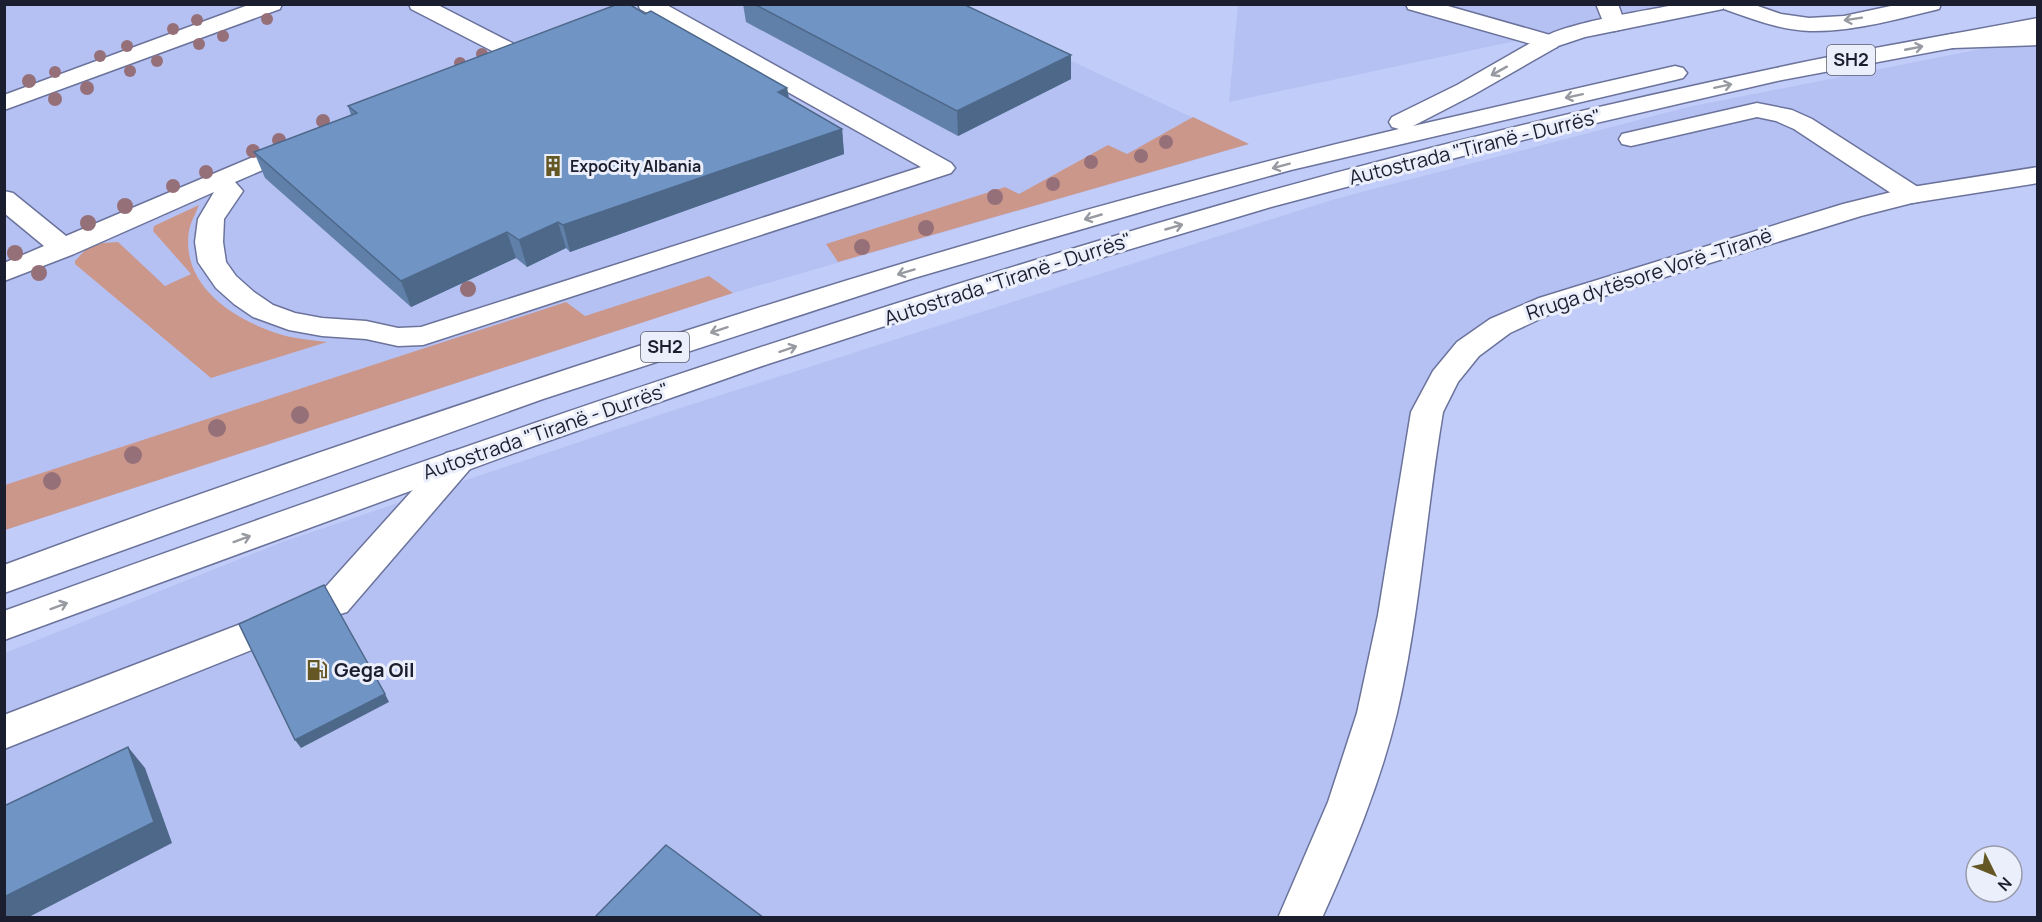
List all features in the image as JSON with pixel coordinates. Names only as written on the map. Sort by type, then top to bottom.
[{"type":"main road","points":[[4,103],[272,4]]},
{"type":"main road","points":[[419,4],[523,47],[481,66]]},
{"type":"main road","points":[[217,181],[230,191],[212,219],[209,242],[212,262],[226,282],[244,298],[263,311],[289,321],[322,327],[366,330],[398,337],[423,336],[942,168],[648,4]]},
{"type":"main road","points":[[1416,4],[1550,42]]},
{"type":"main road","points":[[1338,151],[1465,90],[1550,42],[1580,31],[1611,14],[1715,4]]},
{"type":"main road","points":[[1732,4],[1766,17],[1796,24],[1822,24],[1935,13]]},
{"type":"main road","points":[[2015,8],[2037,4]]},
{"type":"main road","name":"SH2","points":[[1806,46],[1935,13]]},
{"type":"main road","name":"Autostrada \"Tiranë - Durrës\"","points":[[4,626],[458,461],[652,394],[919,306],[1162,231],[1527,132],[1782,74],[2037,25]]},
{"type":"main road","points":[[1952,41],[2037,38]]},
{"type":"main road","name":"Autostrada \"Tiranë - Durrës\"","points":[[15,575],[627,359],[987,248],[1338,151],[1498,112],[1697,69]]},
{"type":"main road","points":[[1631,139],[1757,110],[1784,115],[1803,124],[1912,195]]},
{"type":"main road","points":[[4,273],[314,138]]},
{"type":"main road","name":"Rruga dytësore Vorë -Tiranë","points":[[1300,918],[1334,845],[1366,757],[1384,682],[1427,411],[1444,378],[1455,363],[1483,337],[1518,316],[1549,304],[1796,226],[1912,195],[2037,175]]},
{"type":"main road","points":[[4,199],[64,248]]},
{"type":"main road","points":[[334,602],[458,461]]},
{"type":"main road","points":[[4,732],[246,637]]},
{"type":"shaded area","points":[[4,5],[952,5],[1249,144],[733,293],[5,530]]},
{"type":"shaded area","points":[[1238,5],[1685,5],[1229,102]]},
{"type":"shaded area","points":[[2037,38],[2037,186],[2019,177],[1912,195],[1549,304],[1444,378],[1398,603],[1300,917],[5,918],[5,653],[285,541],[671,411],[1335,199],[1688,107]]},
{"type":"shaded area","points":[[1193,117],[1249,144],[838,262],[826,244],[1005,187],[1019,194],[1108,145],[1127,154]]},
{"type":"shaded area","points":[[199,205],[189,231],[189,251],[194,270],[203,286],[216,300],[232,312],[268,330],[291,337],[327,342],[211,378],[75,264],[87,248],[103,243],[118,242],[165,286],[191,274],[153,231],[154,226]]},
{"type":"shaded area","points":[[709,276],[733,293],[5,530],[5,485],[566,302],[585,316]]},
{"type":"building","name":"ExpoCity Albania","points":[[618,4],[629,4],[645,14],[651,11],[787,88],[778,92],[842,129],[563,225],[558,222],[519,240],[507,232],[401,281],[254,152],[357,113],[348,106]]},
{"type":"building","points":[[754,4],[963,4],[1071,55],[957,111]]},
{"type":"building","name":"Gega Oil","points":[[324,585],[385,694],[295,740],[239,624]]},
{"type":"building","points":[[128,747],[154,822],[4,897],[4,806]]},
{"type":"building","points":[[666,845],[764,918],[594,918]]},
{"type":"place","name":"ExpoCity Albania","points":[[553,166]]},
{"type":"place","name":"Gega Oil","points":[[317,670]]}]
